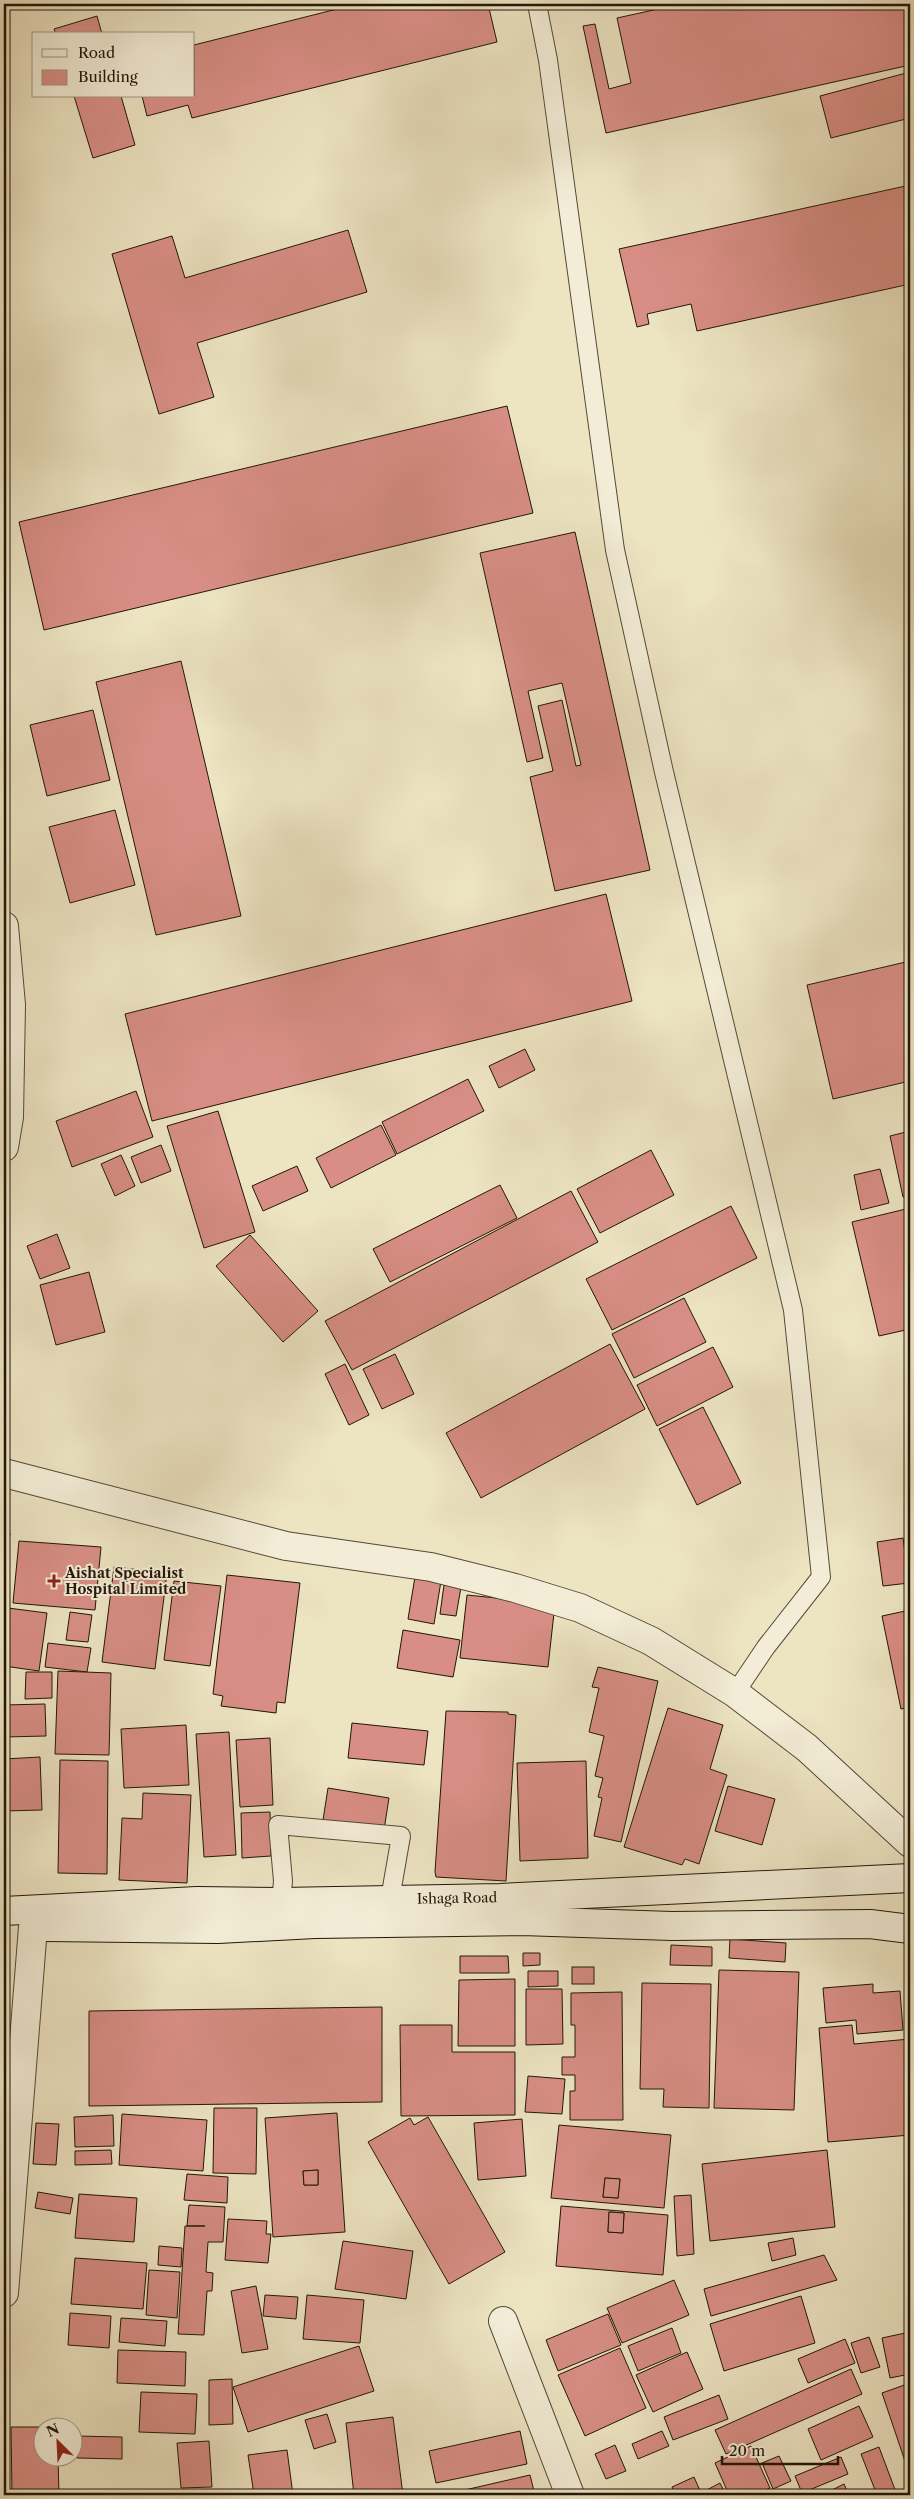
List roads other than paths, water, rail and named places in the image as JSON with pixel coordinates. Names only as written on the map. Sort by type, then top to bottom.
[{"type":"main road","points":[[4,926],[11,1006],[4,1148]]},
{"type":"main road","points":[[4,1473],[286,1546],[431,1567],[515,1588],[580,1608],[651,1641],[735,1693],[807,1748],[910,1843]]},
{"type":"main road","name":"Ishaga Road","points":[[4,1911],[197,1901],[281,1902],[500,1898],[910,1878]]},
{"type":"main road","name":"Ishaga Road","points":[[4,1930],[33,1928],[218,1928],[315,1924],[522,1921],[672,1926],[870,1924],[910,1929]]},
{"type":"main road","points":[[4,2293],[33,1928]]},
{"type":"main road","points":[[503,2321],[570,2495]]},
{"type":"lane","points":[[537,4],[548,60],[615,550],[664,772],[793,1310],[821,1577],[766,1647],[735,1693]]},
{"type":"lane","points":[[281,1902],[283,1881],[278,1826],[401,1836],[390,1899]]},
{"type":"place","name":"Aishat Specialist Hospital Limited","points":[[54,1581]]}]
